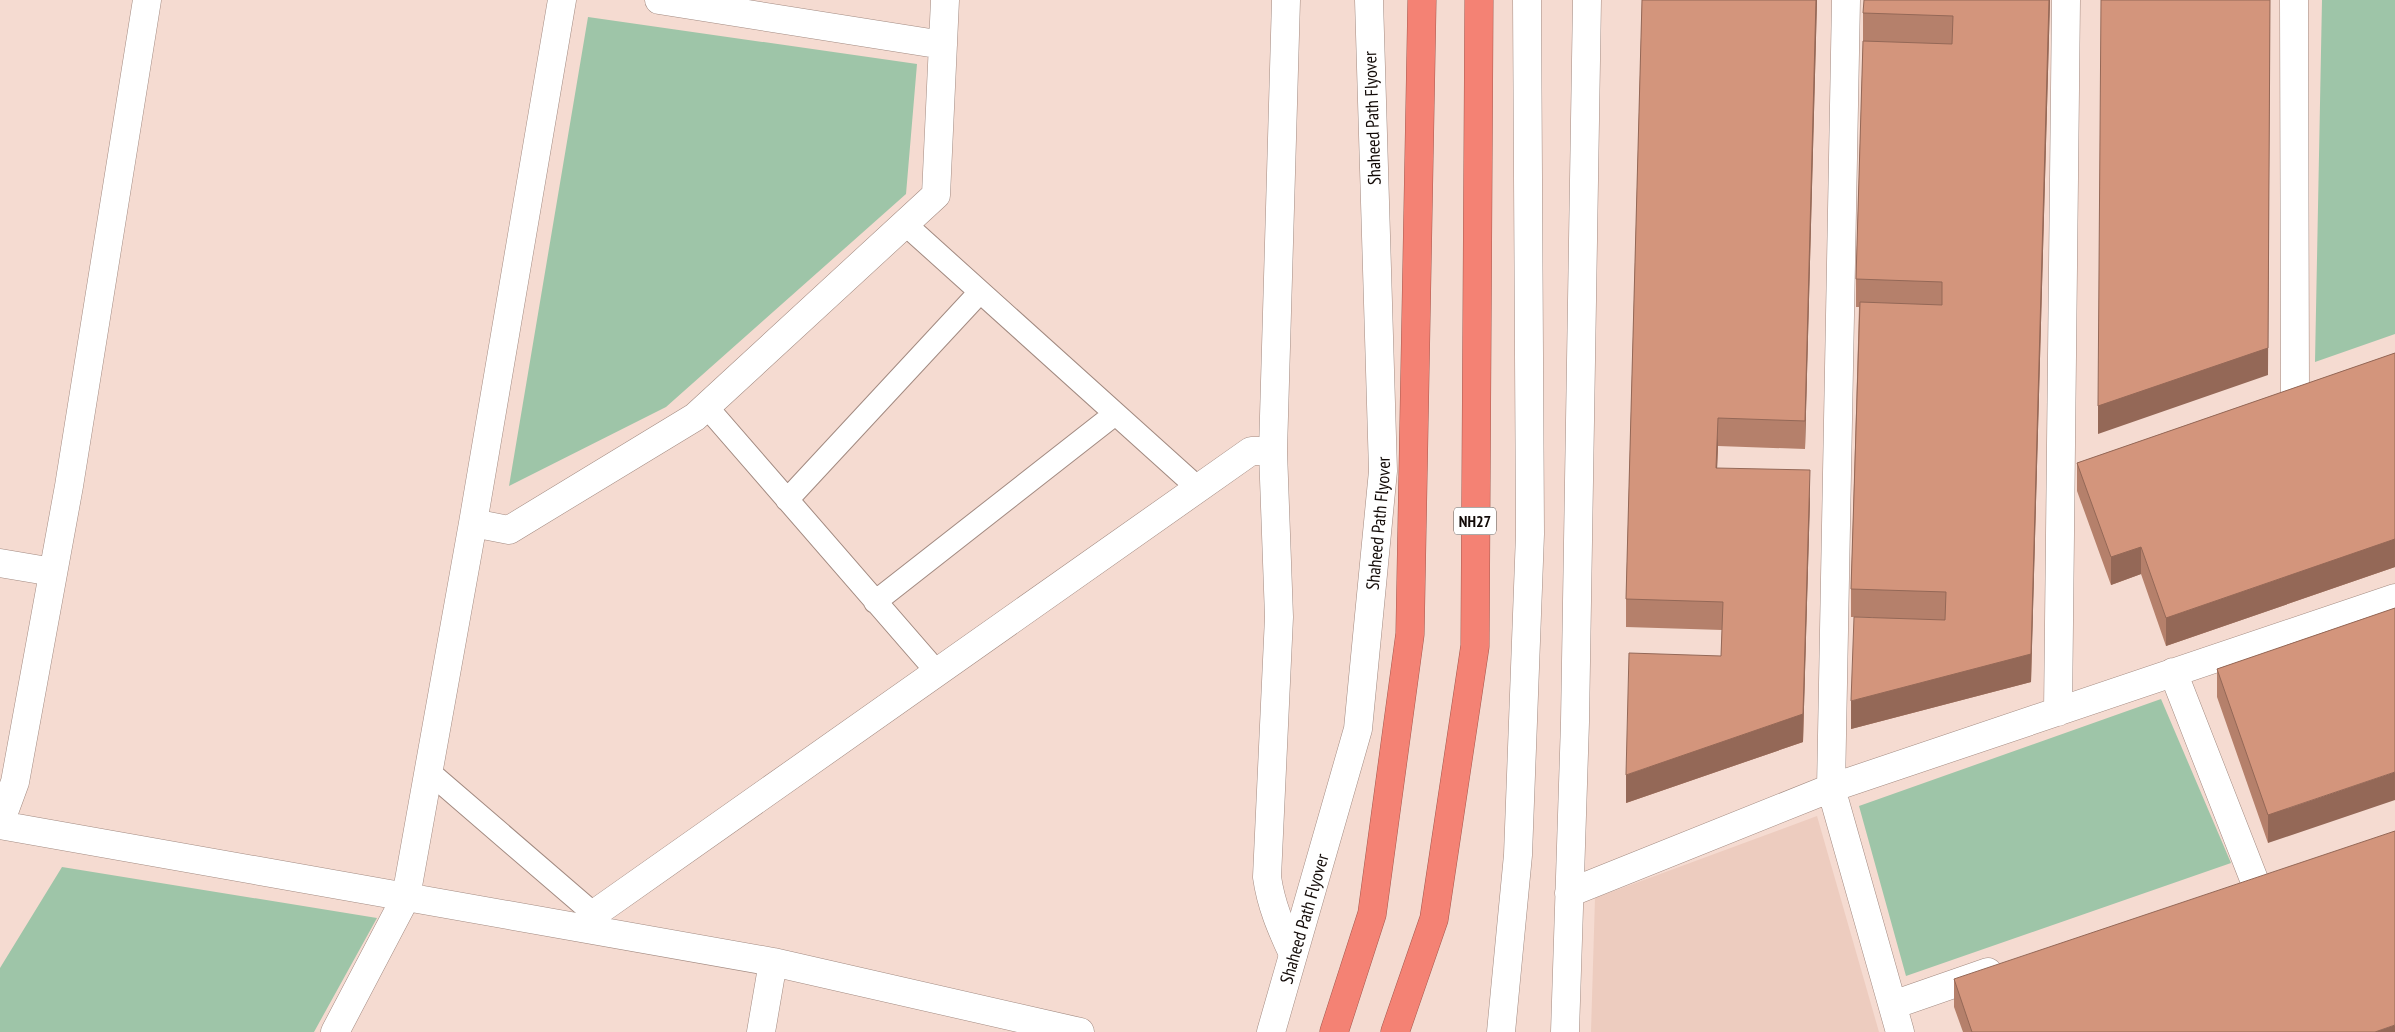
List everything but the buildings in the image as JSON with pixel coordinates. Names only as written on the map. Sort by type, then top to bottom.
[{"type":"highway","name":"Shaheed Path Flyover","points":[[1334,1032],[1372,914],[1410,634],[1422,0]]},
{"type":"highway","name":"NH27","points":[[1395,1032],[1434,918],[1475,646],[1479,0]]},
{"type":"street","points":[[147,0],[71,476],[15,782],[0,824],[406,896],[593,922],[1080,1032]]},
{"type":"street","points":[[335,1032],[406,896],[474,523],[562,0]]},
{"type":"street","points":[[658,0],[943,45]]},
{"type":"street","points":[[474,523],[509,530],[695,417],[936,195],[945,0]]},
{"type":"street","points":[[1286,0],[1273,451],[1279,617],[1267,876],[1270,900],[1293,954]]},
{"type":"street","name":"Shaheed Path Flyover","points":[[1271,1032],[1358,728],[1383,471],[1369,0]]},
{"type":"street","points":[[1501,1032],[1518,855],[1530,534],[1527,0]]},
{"type":"street","points":[[1565,1032],[1575,722],[1587,0]]},
{"type":"street","points":[[1846,0],[1831,788],[1900,1032]]},
{"type":"street","points":[[2058,712],[2066,0]]},
{"type":"street","points":[[2294,0],[2295,392]]},
{"type":"street","points":[[2267,402],[2322,382]]},
{"type":"street","points":[[593,922],[937,672],[1251,450],[1273,451]]},
{"type":"street","points":[[2061,474],[2089,464]]},
{"type":"street","points":[[0,563],[53,572]]},
{"type":"street","points":[[1569,893],[1831,788],[2395,598]]},
{"type":"street","points":[[2173,672],[2245,885],[2283,873]]},
{"type":"street","points":[[761,1032],[774,962]]},
{"type":"street","points":[[1893,1005],[2013,964]]},
{"type":"lane","points":[[905,224],[1198,488]]},
{"type":"lane","points":[[787,500],[980,292]]},
{"type":"lane","points":[[706,406],[937,672]]},
{"type":"lane","points":[[875,602],[1115,414]]},
{"type":"lane","points":[[428,771],[593,922]]},
{"type":"shaded area","points":[[1817,816],[1879,1032],[1591,1032],[1595,898]]},
{"type":"green space","points":[[2322,0],[2395,0],[2395,334],[2315,362]]},
{"type":"green space","points":[[588,17],[917,64],[906,194],[666,407],[509,486]]},
{"type":"green space","points":[[2161,699],[2231,863],[1906,976],[1859,806]]},
{"type":"green space","points":[[62,867],[377,918],[314,1032],[0,1032],[0,968]]}]
